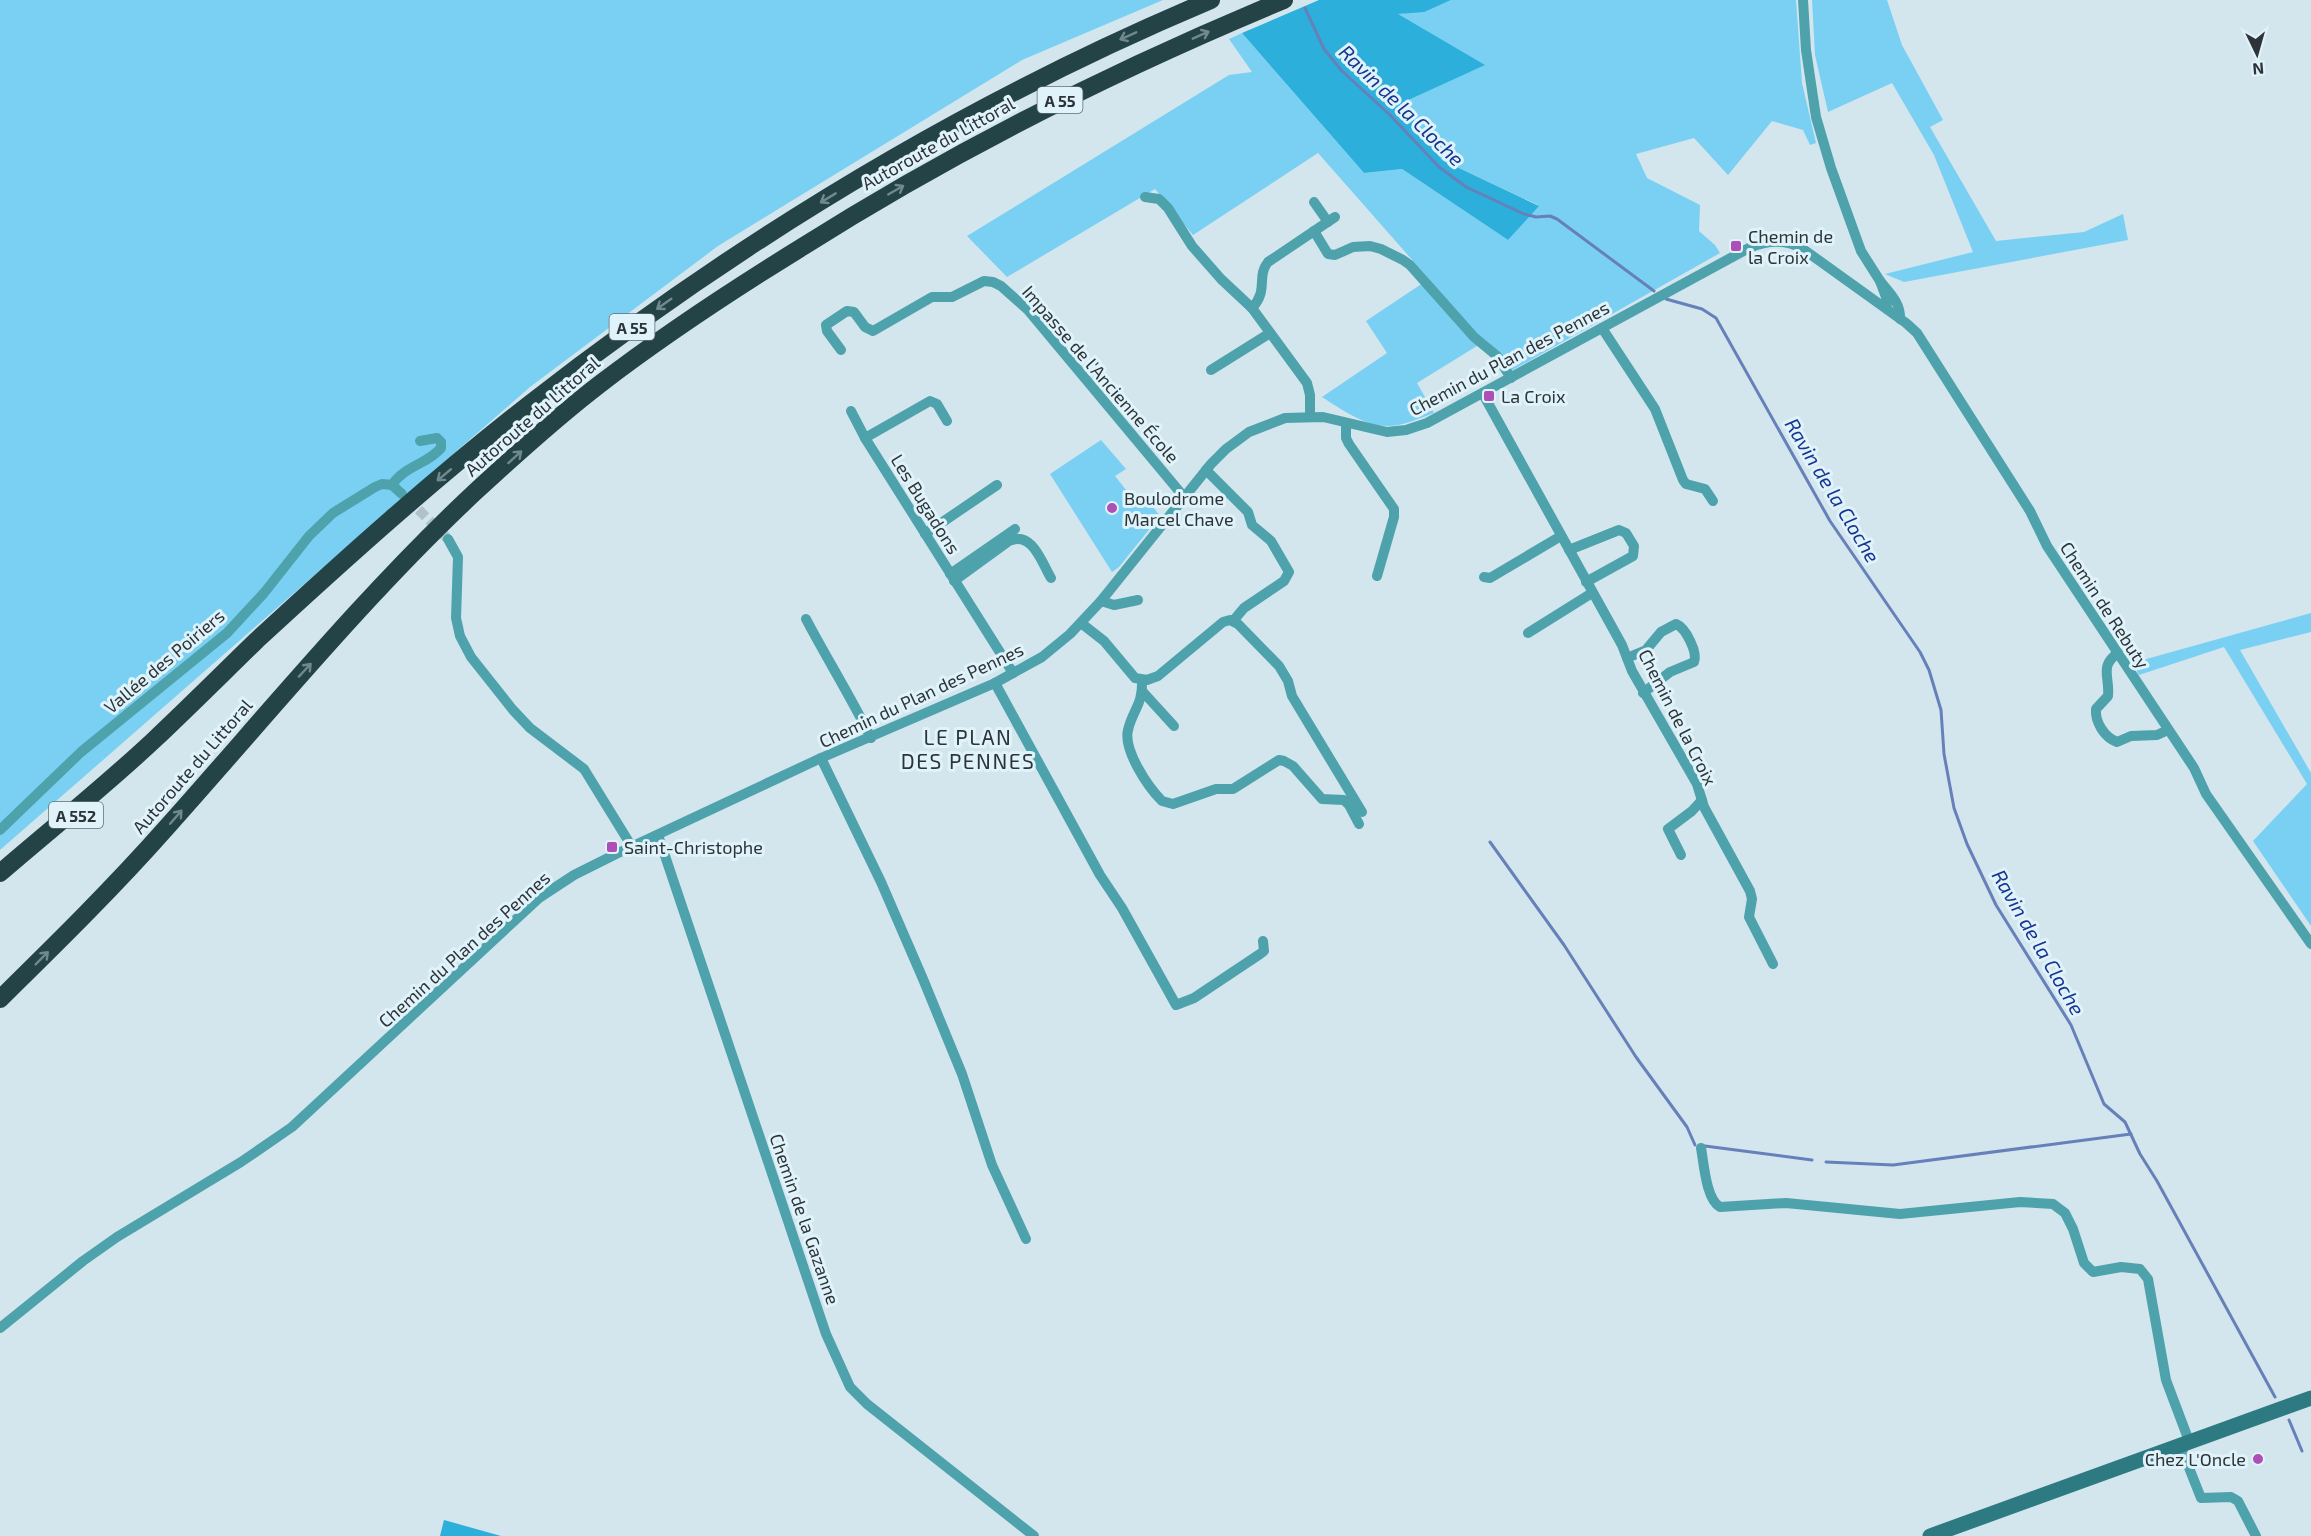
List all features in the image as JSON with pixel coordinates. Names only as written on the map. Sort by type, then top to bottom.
[{"type":"highway","name":"Autoroute du Littoral","points":[[0,873],[152,742],[376,531],[530,404],[638,323],[737,254],[918,144],[1026,85],[1120,39],[1211,0]]},
{"type":"highway","name":"Autoroute du Littoral","points":[[0,999],[108,892],[406,560],[475,493],[597,386],[650,346],[742,284],[846,219],[936,167],[1044,108],[1132,66],[1284,0]]},
{"type":"highway","name":"A 552","points":[[0,886],[152,742]]},
{"type":"main road","points":[[1930,1536],[2311,1398]]},
{"type":"street","name":"Chemin de Rebuty","points":[[1803,0],[1806,50],[1816,117],[1831,168],[1861,251],[1895,300],[1900,319],[1917,333],[2030,511],[2047,546],[2194,768],[2206,794],[2311,944]]},
{"type":"street","points":[[1145,197],[1154,197],[1164,203],[1192,246],[1221,279],[1252,308],[1307,383],[1310,395],[1310,416]]},
{"type":"street","points":[[1252,308],[1261,296],[1266,265],[1331,220],[1314,202]]},
{"type":"street","points":[[1314,231],[1329,254],[1339,254],[1353,247],[1370,246],[1391,254],[1410,266],[1474,337],[1497,356],[1511,378]]},
{"type":"street","name":"Chemin du Plan des Pennes","points":[[0,1328],[83,1261],[117,1237],[241,1162],[292,1127],[539,898],[574,875],[821,758],[994,683],[1057,646],[1101,601],[1206,470],[1226,449],[1257,427],[1285,418],[1310,416],[1387,432],[1406,430],[1427,423],[1749,248],[1772,241],[1791,243],[1803,249],[1900,319]]},
{"type":"street","name":"Impasse de l'Ancienne École","points":[[841,350],[827,331],[826,325],[848,311],[854,312],[866,327],[873,331],[932,297],[952,297],[984,281],[993,282],[1001,286],[1028,310],[1184,496]]},
{"type":"street","name":"Chemin de Rebuty","points":[[1880,281],[1886,297],[1887,309]]},
{"type":"street","points":[[1602,328],[1654,409],[1683,480],[1686,484],[1705,489],[1713,501]]},
{"type":"street","points":[[1211,370],[1270,333]]},
{"type":"street","name":"Chemin de la Croix","points":[[1483,394],[1622,645],[1643,693],[1697,784],[1702,800],[1750,891],[1752,899],[1750,922],[1773,964]]},
{"type":"street","points":[[866,438],[930,401],[937,404],[947,421]]},
{"type":"street","name":"Les Bugadons","points":[[851,411],[1013,673]]},
{"type":"street","points":[[1346,423],[1346,438],[1349,444],[1394,509],[1394,517],[1377,576]]},
{"type":"street","points":[[402,494],[392,485],[401,473],[434,455],[441,448],[441,442],[437,438],[420,441]]},
{"type":"street","points":[[1206,470],[1248,512],[1252,525],[1271,541],[1289,572],[1284,580],[1244,608],[1233,621]]},
{"type":"street","name":"Vallée des Poiriers","points":[[0,830],[81,752],[227,633],[264,594],[320,525],[361,494],[378,485],[392,485]]},
{"type":"street","points":[[925,534],[997,485]]},
{"type":"street","points":[[952,577],[1015,529]]},
{"type":"street","points":[[1569,550],[1619,530],[1626,533],[1634,546],[1633,556],[1586,582]]},
{"type":"street","points":[[1484,577],[1490,579],[1561,536]]},
{"type":"street","points":[[952,577],[1009,541],[1020,538],[1026,539],[1031,544],[1052,578]]},
{"type":"street","points":[[448,539],[458,557],[456,618],[460,636],[471,657],[530,728],[584,769],[632,847]]},
{"type":"street","points":[[1528,633],[1592,593]]},
{"type":"street","points":[[1101,601],[1114,605],[1138,600]]},
{"type":"street","points":[[806,619],[871,738]]},
{"type":"street","points":[[1082,623],[1104,641],[1135,678],[1142,680],[1158,676],[1223,622],[1233,621],[1238,624],[1279,666],[1288,681],[1292,696],[1362,812]]},
{"type":"street","points":[[1627,658],[1646,650],[1661,632],[1676,624],[1682,628],[1695,653],[1694,662],[1670,672],[1643,693]]},
{"type":"street","points":[[2118,653],[2109,659],[2106,666],[2108,696],[2096,709],[2101,727],[2107,736],[2117,742],[2131,736],[2157,735],[2168,730]]},
{"type":"street","points":[[1142,680],[1143,692],[1126,738],[1132,757],[1162,801],[1173,804],[1216,789],[1233,789],[1275,762],[1284,761],[1293,766],[1322,800],[1340,799],[1347,802],[1359,824]]},
{"type":"street","points":[[994,683],[1100,875],[1122,908],[1176,1005],[1194,998],[1260,954],[1264,951],[1263,941]]},
{"type":"street","points":[[1143,692],[1174,726]]},
{"type":"street","points":[[821,758],[881,882],[923,979],[962,1074],[992,1165],[1026,1239]]},
{"type":"street","points":[[1681,855],[1668,829],[1692,811],[1702,800]]},
{"type":"street","name":"Chemin de la Gazanne","points":[[658,835],[823,1323],[850,1387],[867,1404],[1034,1536]]},
{"type":"street","points":[[1701,1148],[1711,1193],[1715,1203],[1720,1207],[1786,1203],[1900,1214],[2020,1202],[2053,1204],[2065,1213],[2084,1263],[2094,1272],[2121,1267],[2140,1269],[2148,1279],[2166,1380],[2201,1498],[2231,1497],[2238,1501],[2256,1536]]},
{"type":"shaded area","points":[[0,0],[1163,0],[1022,60],[718,246],[530,387],[0,850]]},
{"type":"shaded area","points":[[1319,0],[1451,0],[1424,12],[1398,14],[1485,65],[1402,103],[1442,160],[1539,206],[1508,240],[1402,169],[1364,173],[1242,33]]},
{"type":"shaded area","points":[[1451,0],[1796,0],[1802,83],[1816,143],[1810,145],[1803,130],[1772,121],[1728,175],[1694,138],[1636,154],[1647,178],[1700,205],[1699,231],[1715,245],[1720,253],[1511,371],[1485,341],[1417,383],[1434,413],[1394,426],[1362,420],[1322,397],[1387,353],[1366,321],[1429,279],[1318,153],[1193,235],[1155,189],[1007,277],[967,236],[1229,75],[1252,72],[1229,39],[1242,33],[1364,173],[1402,169],[1508,240],[1538,205],[1442,160],[1402,103],[1484,65],[1397,14],[1424,11]]},
{"type":"shaded area","points":[[1812,0],[1887,0],[1902,45],[1943,120],[1930,127],[1996,241],[2084,232],[2123,214],[2128,240],[1904,282],[1885,274],[1973,252],[1934,155],[1892,83],[1828,112],[1815,55]]},
{"type":"shaded area","name":"Boulodrome Marcel Chave","points":[[1101,440],[1126,469],[1115,476],[1138,505],[1147,499],[1160,516],[1119,567],[1112,572],[1050,474]]},
{"type":"shaded area","points":[[2311,613],[2311,632],[2240,650],[2311,773],[2311,926],[2253,841],[2307,784],[2224,647],[2139,675],[2132,663]]},
{"type":"shaded area","points":[[444,1520],[501,1536],[440,1536]]},
{"type":"waterway","name":"Ravin de la Cloche","points":[[1305,8],[1324,49],[1342,71],[1390,115],[1439,167],[1466,187],[1524,214],[1536,217],[1550,216],[1557,219],[1654,291]]},
{"type":"waterway","name":"Ravin de la Cloche","points":[[1666,299],[1702,309],[1716,318],[1830,521],[1920,652],[1929,670],[1941,710],[1944,754],[1954,808],[1967,844],[1996,905],[2071,1025],[2104,1104],[2125,1122],[2140,1154],[2275,1397]]},
{"type":"waterway","points":[[1490,842],[1564,945],[1636,1057],[1687,1127],[1695,1145]]},
{"type":"waterway","points":[[1826,1162],[1893,1165],[2131,1134]]},
{"type":"waterway","points":[[1705,1146],[1812,1160]]},
{"type":"waterway","name":"Ravin de la Cloche","points":[[2289,1420],[2302,1451]]},
{"type":"tunnel","points":[[408,499],[448,539]]},
{"type":"place","name":"Chemin de la Croix","points":[[1736,246]]},
{"type":"place","name":"La Croix","points":[[1489,396]]},
{"type":"place","name":"Boulodrome Marcel Chave","points":[[1112,508]]},
{"type":"place","name":"Saint-Christophe","points":[[612,847]]},
{"type":"place","name":"Chez L'Oncle","points":[[2258,1459]]},
{"type":"district","name":"LE PLAN DES PENNES","points":[[968,748]]}]
